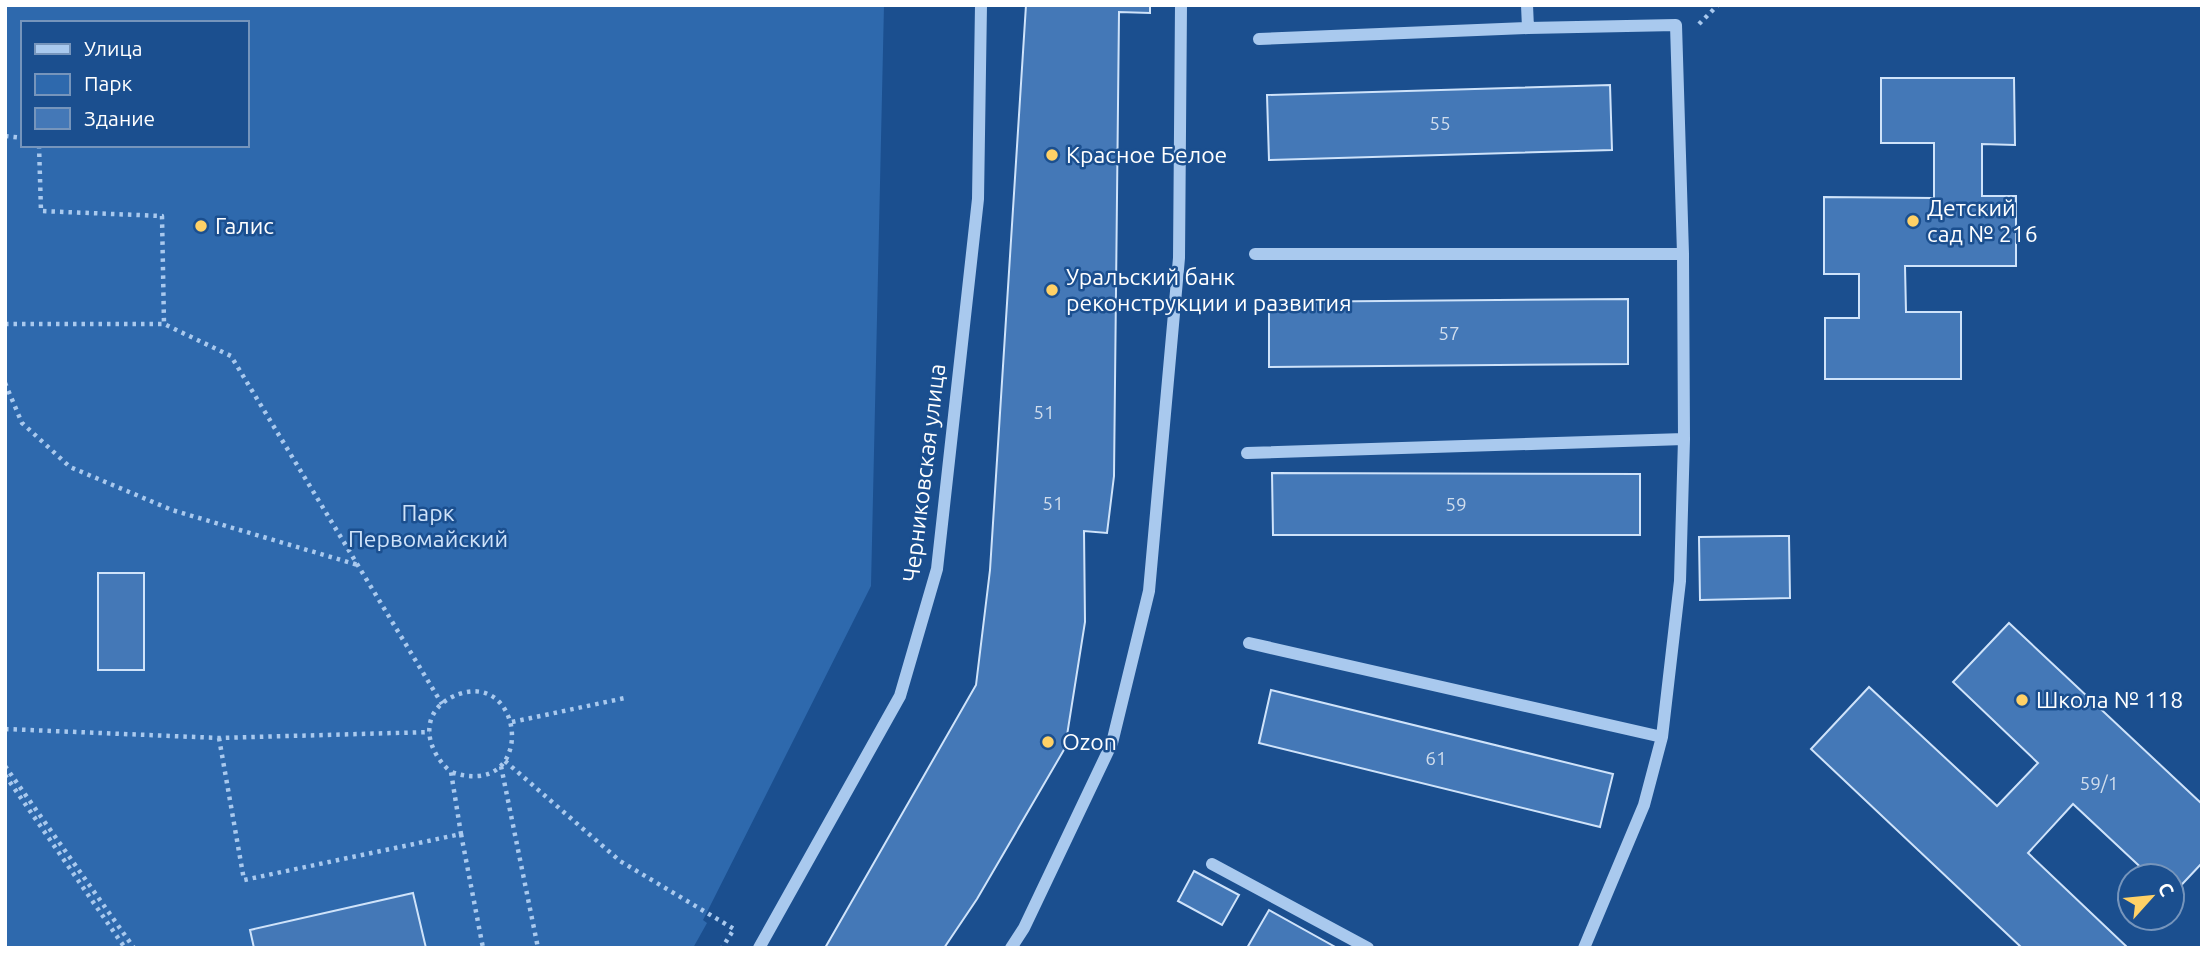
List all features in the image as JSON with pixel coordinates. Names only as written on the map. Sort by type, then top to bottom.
[{"type":"street","name":"Черниковская улица","points":[[758,948],[900,696],[937,569],[978,200],[981,5]]},
{"type":"street","points":[[1011,948],[1024,928],[1112,743],[1149,591],[1179,258],[1181,5]]},
{"type":"street","points":[[1527,5],[1528,28]]},
{"type":"street","points":[[1259,39],[1676,25],[1683,254],[1684,439],[1680,581],[1662,737],[1644,805],[1586,947]]},
{"type":"street","points":[[1255,254],[1683,254]]},
{"type":"street","points":[[1247,453],[1684,439]]},
{"type":"street","points":[[1249,643],[1662,737]]},
{"type":"street","points":[[1212,864],[1368,948]]},
{"type":"path","points":[[39,147],[41,211],[162,216],[163,324]]},
{"type":"path","points":[[5,324],[163,324],[232,356],[442,704]]},
{"type":"path","points":[[5,383],[22,423],[70,467],[172,510],[359,566]]},
{"type":"path","points":[[459,694],[485,694],[506,710],[512,722],[512,748],[503,763],[494,771],[466,777],[451,772],[440,763],[432,751],[431,721],[442,704],[459,694]]},
{"type":"path","points":[[512,722],[625,698]]},
{"type":"path","points":[[5,729],[219,738],[430,732]]},
{"type":"path","points":[[219,738],[244,880],[461,834]]},
{"type":"path","points":[[503,763],[538,948]]},
{"type":"path","points":[[503,763],[620,861],[734,929],[722,948]]},
{"type":"path","points":[[5,766],[134,948]]},
{"type":"path","points":[[451,772],[483,948]]},
{"type":"path","points":[[5,775],[125,948]]},
{"type":"green space","name":"Парк Первомайский","points":[[5,5],[884,5],[871,586],[703,920],[707,923],[693,948],[5,948]]},
{"type":"building","points":[[1026,5],[1150,5],[1150,13],[1119,12],[1114,476],[1107,533],[1084,531],[1085,622],[1065,748],[977,899],[944,948],[825,948],[976,685],[990,570]]},
{"type":"building","points":[[1881,78],[2014,78],[2015,145],[1982,144],[1982,196],[2016,196],[2016,266],[1905,266],[1906,312],[1961,312],[1961,379],[1825,379],[1825,318],[1859,318],[1859,274],[1824,274],[1824,197],[1934,198],[1934,143],[1881,143]]},
{"type":"building","points":[[1610,85],[1612,150],[1269,160],[1267,95]]},
{"type":"building","points":[[1628,299],[1628,364],[1269,367],[1269,302]]},
{"type":"building","points":[[1272,473],[1640,474],[1640,535],[1273,535]]},
{"type":"building","points":[[1789,536],[1790,598],[1700,600],[1699,537]]},
{"type":"building","points":[[98,573],[144,573],[144,670],[98,670]]},
{"type":"building","points":[[2009,623],[2202,804],[2202,863],[2186,880],[2186,862],[2135,862],[2073,804],[2028,853],[2128,948],[2022,948],[1811,749],[1869,687],[1997,806],[2038,763],[1953,682]]},
{"type":"building","points":[[1271,690],[1613,774],[1600,827],[1259,743]]},
{"type":"building","points":[[1194,871],[1239,895],[1222,925],[1178,901]]},
{"type":"building","points":[[413,893],[426,948],[254,948],[250,930]]},
{"type":"building","points":[[1269,910],[1337,948],[1247,948]]},
{"type":"place","name":"Красное Белое","points":[[1052,155]]},
{"type":"place","name":"Детский сад № 216","points":[[1913,221]]},
{"type":"place","name":"Галис","points":[[201,226]]},
{"type":"place","name":"Уральский банк реконструкции и развития","points":[[1052,290]]},
{"type":"place","name":"Школа № 118","points":[[2022,700]]},
{"type":"place","name":"Ozon","points":[[1048,742]]}]
